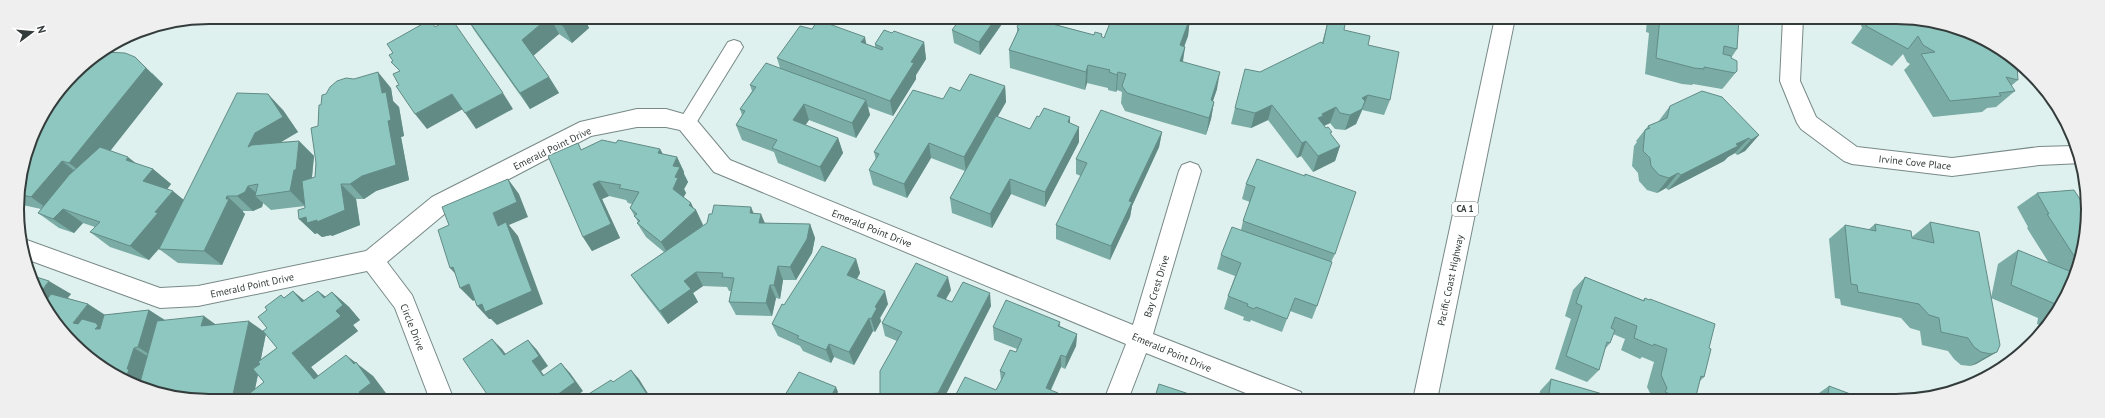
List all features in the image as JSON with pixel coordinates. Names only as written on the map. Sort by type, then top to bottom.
[{"type":"main road","name":"Pacific Coast Highway","points":[[1426,394],[1505,24]]},
{"type":"main road","name":"Irvine Cove Place","points":[[1794,24],[1790,81],[1808,123],[1852,155],[1952,167],[2039,156],[2073,155]]},
{"type":"main road","name":"Emerald Point Drive","points":[[29,251],[160,298],[198,296],[372,260],[440,204],[587,128],[637,118],[666,118],[687,123],[706,144],[722,166],[1277,394]]},
{"type":"main road","name":"Bay Crest Drive","points":[[1118,394],[1140,339],[1190,171]]},
{"type":"main road","name":"Circle Drive","points":[[372,260],[404,302],[440,394]]},
{"type":"lane","points":[[687,123],[734,47]]},
{"type":"building","points":[[422,24],[433,24],[435,27],[440,24],[455,24],[503,93],[465,113],[452,94],[415,114],[396,86],[399,85],[393,74],[400,71],[391,62],[393,61],[389,55],[393,53],[387,44]]},
{"type":"building","points":[[471,24],[541,24],[522,40],[549,77],[520,93]]},
{"type":"building","points":[[815,24],[829,24],[865,37],[861,42],[882,50],[883,48],[875,44],[884,30],[892,33],[894,31],[924,42],[911,62],[914,63],[890,101],[777,58],[800,26],[812,29]]},
{"type":"building","points":[[956,24],[992,24],[979,42],[952,30]]},
{"type":"building","points":[[1018,24],[1052,24],[1094,35],[1095,32],[1102,34],[1101,36],[1104,38],[1110,24],[1188,24],[1180,45],[1185,47],[1180,61],[1220,72],[1211,100],[1214,102],[1209,118],[1127,93],[1122,86],[1126,74],[1118,72],[1117,75],[1109,72],[1110,70],[1088,65],[1086,72],[1009,50],[1019,29],[1017,27]]},
{"type":"building","points":[[1327,24],[1345,24],[1344,30],[1370,36],[1368,45],[1399,52],[1390,100],[1368,95],[1362,98],[1365,101],[1362,109],[1350,115],[1340,113],[1336,107],[1322,114],[1323,116],[1318,118],[1326,128],[1328,127],[1332,132],[1330,133],[1340,146],[1318,156],[1306,141],[1302,143],[1272,105],[1255,113],[1235,108],[1245,69],[1260,72],[1321,42],[1323,44]]},
{"type":"building","points":[[1659,24],[1739,24],[1737,49],[1724,46],[1723,54],[1731,56],[1731,58],[1737,61],[1737,71],[1735,73],[1704,67],[1704,69],[1694,68],[1656,58]]},
{"type":"building","points":[[1868,24],[1908,24],[1944,30],[1967,38],[1999,55],[2017,69],[2018,80],[2006,77],[2015,91],[1999,93],[2001,96],[1950,101],[1921,54],[1935,52],[1923,45],[1918,36],[1908,49],[1866,26]]},
{"type":"building","points":[[111,52],[125,53],[135,57],[146,68],[69,163],[62,161],[31,197],[24,195],[30,161],[43,127],[62,96],[78,78],[96,62]]},
{"type":"building","points":[[766,63],[866,100],[852,123],[804,104],[793,120],[838,138],[820,167],[772,148],[777,140],[736,125],[745,111],[740,109],[756,87],[750,85]]},
{"type":"building","points":[[378,72],[382,93],[386,92],[391,120],[388,121],[396,165],[362,176],[350,184],[341,184],[345,210],[317,222],[317,220],[307,223],[306,217],[299,219],[298,210],[305,208],[302,181],[315,177],[316,163],[311,128],[318,126],[319,105],[321,105],[322,95],[326,94],[330,87],[337,81],[346,78],[354,79]]},
{"type":"building","points":[[970,74],[1005,86],[964,157],[929,143],[904,184],[869,170],[879,154],[874,152],[913,90],[943,99],[950,87],[960,91]]},
{"type":"building","points":[[1702,91],[1722,97],[1759,135],[1751,140],[1749,138],[1736,144],[1738,146],[1681,175],[1678,173],[1669,178],[1659,175],[1651,166],[1650,158],[1643,151],[1645,130],[1650,128],[1648,126],[1667,118],[1670,106]]},
{"type":"building","points":[[237,93],[268,94],[283,117],[255,133],[248,147],[252,145],[299,141],[296,170],[294,170],[290,191],[255,196],[258,184],[248,186],[245,192],[237,196],[227,196],[226,199],[229,199],[204,251],[159,249]]},
{"type":"building","points":[[1044,108],[1070,117],[1068,122],[1079,127],[1045,192],[1010,179],[990,214],[950,198],[996,116],[1030,129],[1037,116],[1039,117]]},
{"type":"building","points":[[1101,110],[1162,132],[1129,201],[1132,202],[1111,246],[1056,225],[1087,163],[1076,159]]},
{"type":"building","points":[[602,140],[616,143],[618,140],[660,149],[658,153],[677,157],[673,166],[680,167],[675,177],[678,178],[673,189],[691,203],[689,205],[696,210],[661,242],[637,223],[640,221],[634,216],[637,214],[630,208],[639,192],[619,188],[621,185],[599,181],[593,184],[611,224],[583,237],[548,156],[578,143],[581,150]]},
{"type":"building","points":[[100,147],[128,157],[126,160],[153,169],[143,181],[173,191],[155,212],[158,213],[130,246],[90,232],[100,222],[63,209],[53,219],[38,213],[69,175]]},
{"type":"building","points":[[1257,159],[1356,192],[1335,254],[1243,221],[1255,187],[1246,184]]},
{"type":"building","points":[[508,179],[517,202],[493,213],[498,226],[506,222],[532,291],[485,312],[482,304],[477,306],[469,284],[460,288],[453,267],[450,268],[438,230],[449,225],[442,207]]},
{"type":"building","points":[[2074,190],[2081,201],[2081,221],[2075,257],[2047,214],[2049,214],[2037,193]]},
{"type":"building","points":[[714,205],[751,207],[750,213],[761,214],[759,223],[810,224],[807,239],[790,267],[778,266],[774,285],[770,285],[766,303],[729,302],[734,278],[722,277],[723,273],[696,272],[684,281],[691,289],[660,311],[631,275],[707,223],[709,214],[712,214]]},
{"type":"building","points":[[1930,222],[1979,232],[2000,345],[1997,352],[1991,354],[1981,352],[1974,347],[1968,338],[1941,332],[1939,318],[1929,315],[1919,304],[1858,292],[1857,285],[1851,284],[1845,225],[1876,231],[1875,224],[1911,231],[1912,238],[1934,243]]},
{"type":"building","points":[[1232,227],[1332,262],[1317,306],[1295,298],[1287,319],[1256,307],[1254,309],[1247,306],[1248,304],[1228,296],[1241,263],[1221,255]]},
{"type":"building","points":[[822,246],[856,259],[847,275],[885,291],[875,307],[877,308],[871,319],[869,318],[849,352],[829,344],[826,350],[797,338],[799,336],[772,324],[782,304],[784,305]]},
{"type":"building","points":[[2018,250],[2070,271],[2055,304],[2011,285]]},
{"type":"building","points":[[916,263],[948,277],[937,296],[952,302],[963,282],[990,293],[938,393],[880,394],[880,371],[902,332],[882,323]]},
{"type":"building","points":[[37,277],[49,281],[42,290]]},
{"type":"building","points":[[1585,277],[1644,301],[1645,298],[1650,299],[1715,324],[1704,377],[1701,376],[1696,394],[1670,394],[1665,392],[1667,388],[1661,375],[1667,349],[1654,344],[1653,346],[1634,338],[1637,326],[1615,317],[1611,328],[1615,330],[1610,343],[1607,342],[1599,370],[1566,356],[1582,306],[1576,303]]},
{"type":"building","points":[[293,291],[302,302],[318,291],[324,298],[332,292],[343,305],[336,311],[341,316],[292,353],[314,379],[346,355],[354,364],[356,362],[371,383],[359,392],[361,394],[251,394],[264,382],[253,369],[260,364],[258,362],[277,348],[263,331],[267,328],[258,317],[267,310],[265,307],[281,295],[284,298]]},
{"type":"building","points":[[51,294],[88,304],[73,323],[78,324],[82,319],[96,323],[98,326],[95,329],[100,329],[104,315],[149,310],[138,347],[134,348],[127,369],[129,369],[127,375],[96,356],[78,340],[62,322],[47,299]]},
{"type":"building","points":[[1006,300],[1060,322],[1058,326],[1077,334],[1066,357],[1061,355],[1046,388],[1058,394],[956,394],[965,377],[996,390],[1005,373],[1000,371],[1010,350],[1016,352],[1022,339],[993,327]]},
{"type":"building","points":[[204,316],[201,326],[249,321],[233,394],[197,394],[161,388],[140,381],[157,321]]},
{"type":"building","points":[[492,339],[504,355],[528,340],[539,356],[532,361],[543,376],[561,363],[575,382],[558,394],[487,394],[463,359]]},
{"type":"building","points":[[631,370],[647,394],[589,394],[611,380],[613,382]]},
{"type":"building","points":[[799,372],[836,387],[832,394],[786,394]]},
{"type":"building","points":[[1551,379],[1602,394],[1549,394]]},
{"type":"building","points":[[1159,384],[1189,394],[1156,394]]},
{"type":"building","points":[[1829,386],[1850,394],[1828,394]]}]
